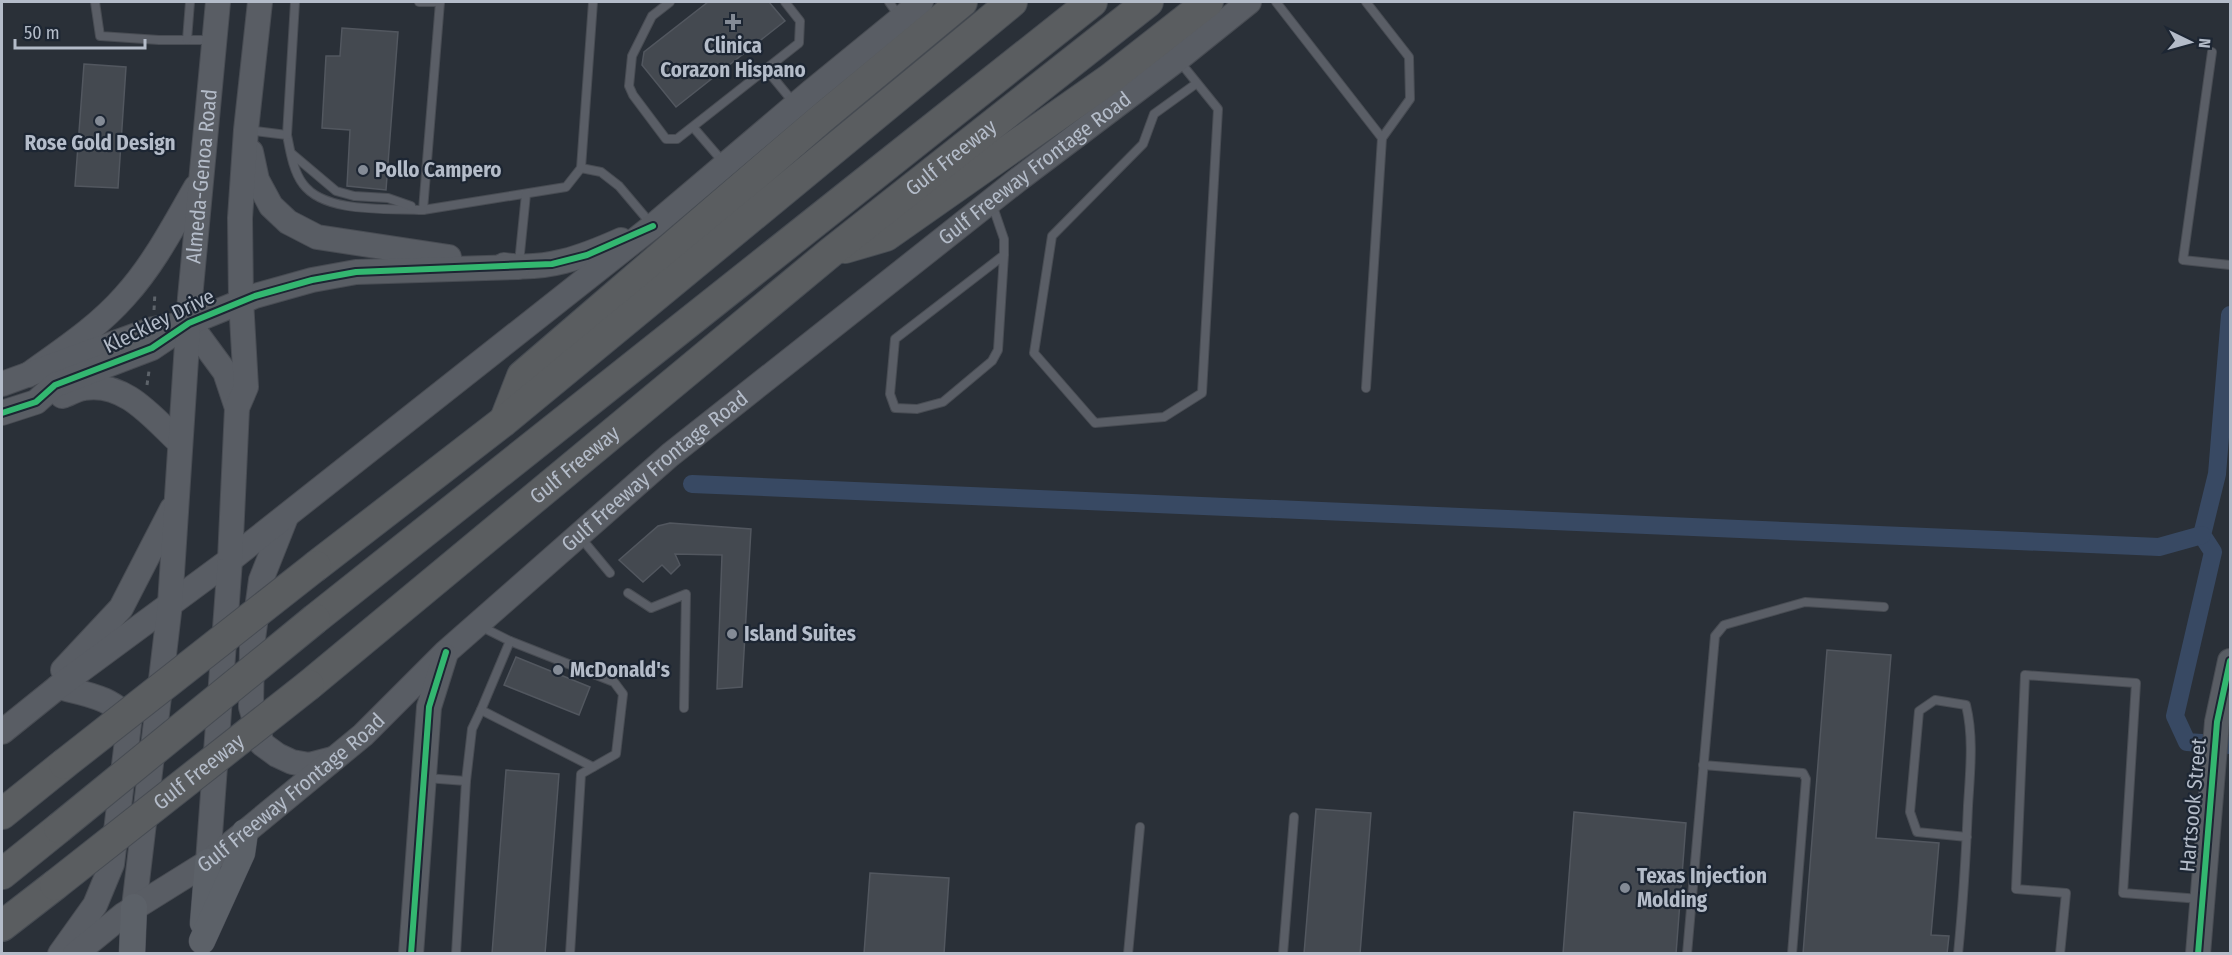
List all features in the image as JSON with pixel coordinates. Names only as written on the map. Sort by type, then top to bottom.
[{"type":"highway","points":[[504,421],[522,376],[813,126],[962,2]]},
{"type":"highway","points":[[2,814],[124,715],[504,421],[1012,2]]},
{"type":"highway","name":"Gulf Freeway","points":[[2,874],[315,619],[1092,2]]},
{"type":"highway","name":"Gulf Freeway","points":[[2,926],[309,685],[830,253],[1148,2]]},
{"type":"highway","points":[[830,253],[886,236],[1111,78],[1208,2]]},
{"type":"main road","name":"Almeda-Genoa Road","points":[[134,907],[170,604],[200,180],[216,40],[218,2]]},
{"type":"main road","name":"Almeda-Genoa Road","points":[[208,862],[230,560],[237,408],[246,387],[241,300],[240,218],[246,130],[260,2]]},
{"type":"main road","points":[[7,727],[230,560],[653,226],[796,105],[895,10],[921,2]]},
{"type":"main road","name":"Gulf Freeway Frontage Road","points":[[75,954],[134,907],[208,862],[363,735],[446,652],[670,455],[991,201],[1249,2]]},
{"type":"main road","points":[[246,130],[257,180],[271,206],[288,222],[317,237],[518,267],[552,264],[587,255],[653,226]]},
{"type":"main road","points":[[28,375],[95,326],[125,296],[157,254],[200,180]]},
{"type":"main road","name":"Kleckley Drive","points":[[2,413],[36,402],[55,385],[152,348],[189,323],[241,300],[312,280],[356,272],[518,267]]},
{"type":"main road","points":[[189,323],[225,372],[237,408]]},
{"type":"main road","name":"Kleckley Drive","points":[[2,384],[153,329],[189,323]]},
{"type":"main road","points":[[36,402],[84,388],[114,389],[141,406],[180,443]]},
{"type":"main road","points":[[7,727],[121,608],[176,502]]},
{"type":"main road","points":[[289,512],[261,580],[252,646],[250,707],[262,744],[277,755],[292,762],[309,765],[334,759]]},
{"type":"main road","points":[[411,954],[429,707],[446,652]]},
{"type":"main road","name":"Hartsook Street","points":[[2198,954],[2217,722],[2230,661]]},
{"type":"main road","points":[[58,687],[98,698],[122,712],[129,724],[112,864],[95,905],[60,954]]},
{"type":"main road","points":[[202,947],[242,853],[245,832]]},
{"type":"main road","points":[[202,947],[208,862]]},
{"type":"main road","points":[[132,954],[134,907]]},
{"type":"lane","points":[[95,2],[100,36],[159,40],[216,40]]},
{"type":"lane","points":[[187,40],[190,2]]},
{"type":"lane","points":[[295,2],[287,135],[303,184],[319,197],[342,206],[423,210],[566,187],[581,168],[593,2]]},
{"type":"lane","points":[[419,2],[440,2],[423,210]]},
{"type":"lane","points":[[670,2],[652,16],[632,56],[629,86],[633,95],[666,139],[677,139],[799,43],[800,21],[785,2]]},
{"type":"lane","points":[[1276,2],[1382,138]]},
{"type":"lane","points":[[1366,2],[1409,57],[1410,99],[1382,138],[1366,388]]},
{"type":"lane","points":[[2212,52],[2183,260],[2229,265]]},
{"type":"lane","points":[[1178,59],[1218,109],[1202,393],[1164,417],[1095,423],[1034,353],[1052,236],[1143,144],[1154,114],[1197,83]]},
{"type":"lane","points":[[766,69],[796,105]]},
{"type":"lane","points":[[693,127],[725,165]]},
{"type":"lane","points":[[246,130],[287,135]]},
{"type":"lane","points":[[291,153],[336,191],[354,196],[388,198],[423,210]]},
{"type":"lane","points":[[581,168],[601,172],[619,186],[653,226]]},
{"type":"lane","points":[[518,267],[526,194]]},
{"type":"lane","points":[[991,201],[1004,239],[1004,255],[998,350],[992,361],[943,402],[916,409],[895,408],[890,394],[895,339],[1004,255]]},
{"type":"lane","points":[[579,535],[610,573]]},
{"type":"lane","points":[[628,592],[651,608],[686,594],[684,708]]},
{"type":"lane","points":[[1687,954],[1715,636],[1724,625],[1805,602],[1884,607]]},
{"type":"lane","points":[[477,625],[510,641],[614,682],[623,694],[616,754],[581,774],[570,954]]},
{"type":"lane","points":[[456,954],[466,781],[472,729],[510,641]]},
{"type":"lane","points":[[2060,954],[2066,893],[2016,889],[2025,675],[2136,683],[2123,893],[2201,899]]},
{"type":"lane","points":[[1958,954],[1967,837],[1971,726],[1966,705],[1935,700],[1919,711],[1910,812],[1917,832],[1967,837]]},
{"type":"lane","points":[[481,710],[593,767]]},
{"type":"lane","points":[[1703,765],[1803,773],[1806,779],[1792,954]]},
{"type":"lane","points":[[423,778],[466,781]]},
{"type":"lane","points":[[1283,954],[1294,817]]},
{"type":"lane","points":[[1128,954],[1140,827]]},
{"type":"building","points":[[708,2],[769,2],[785,21],[676,107],[642,65],[644,52]]},
{"type":"building","points":[[342,28],[398,32],[386,190],[347,186],[350,130],[322,128],[326,56],[340,56]]},
{"type":"building","points":[[84,64],[126,67],[118,188],[75,186]]},
{"type":"building","name":"Island Suites","points":[[670,523],[751,529],[742,687],[717,689],[722,555],[675,554],[680,565],[671,574],[662,565],[643,582],[619,560],[658,526]]},
{"type":"building","points":[[1827,650],[1891,655],[1876,838],[1939,843],[1931,935],[1949,936],[1947,954],[1803,954]]},
{"type":"building","points":[[516,657],[590,687],[579,715],[504,685]]},
{"type":"building","points":[[506,770],[559,774],[545,954],[492,954]]},
{"type":"building","points":[[1316,809],[1371,813],[1360,954],[1304,954]]},
{"type":"building","name":"Texas Injection Molding","points":[[1574,812],[1686,823],[1676,954],[1563,954]]},
{"type":"building","points":[[870,873],[949,878],[944,954],[864,954]]},
{"type":"waterway","points":[[2230,315],[2217,474],[2202,535],[2213,552],[2175,716],[2187,742],[2230,745]]},
{"type":"waterway","points":[[692,484],[2159,547],[2202,535]]},
{"type":"cycle path","points":[[2,413],[36,402],[55,385],[152,348],[189,323],[255,296],[312,280],[356,272],[552,264],[587,255],[653,226]]},
{"type":"cycle path","points":[[411,954],[429,707],[446,652]]},
{"type":"cycle path","points":[[2198,954],[2217,722],[2230,661]]},
{"type":"place","name":"Clinica Corazon Hispano","points":[[733,22]]},
{"type":"place","name":"Rose Gold Design","points":[[100,121]]},
{"type":"place","name":"Pollo Campero","points":[[363,170]]},
{"type":"place","name":"Island Suites","points":[[732,634]]},
{"type":"place","name":"McDonald's","points":[[558,670]]},
{"type":"place","name":"Texas Injection Molding","points":[[1625,888]]}]
